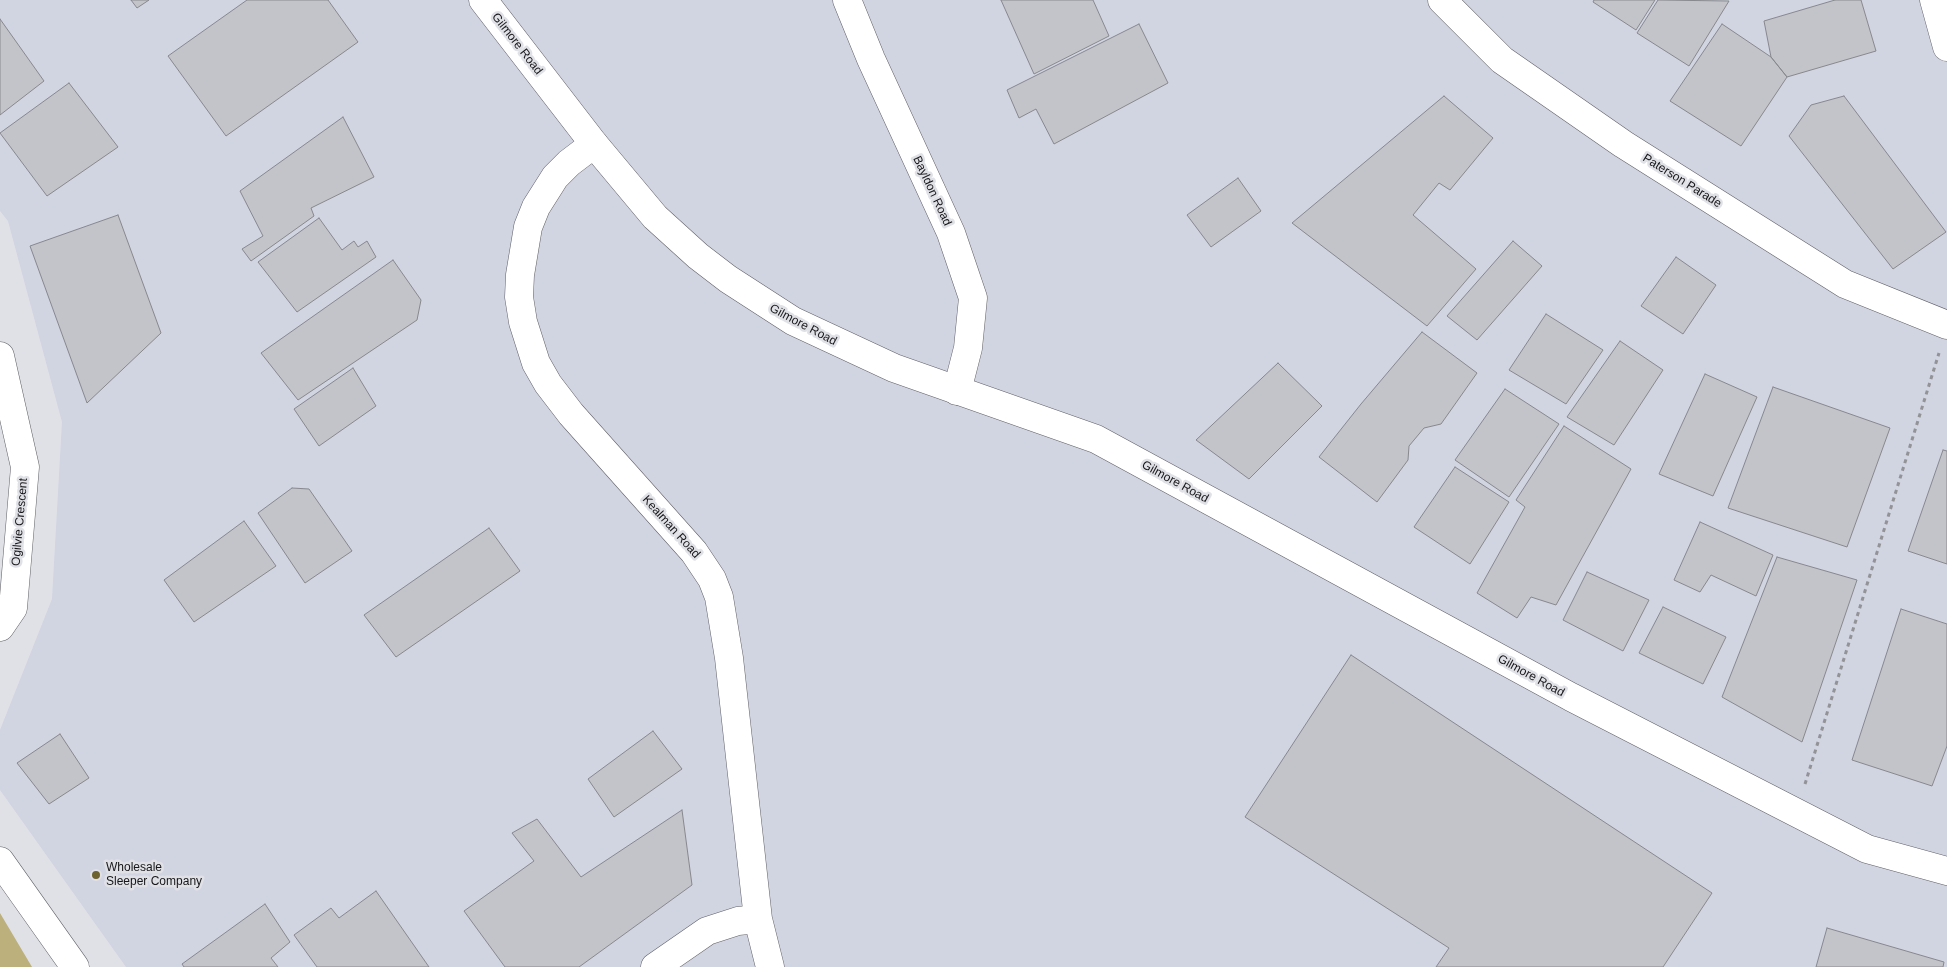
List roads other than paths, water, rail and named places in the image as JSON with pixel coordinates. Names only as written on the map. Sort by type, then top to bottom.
[{"type":"street","name":"Gilmore Road","points":[[483,0],[594,144],[655,217],[698,256],[728,279],[793,321],[833,342],[894,368],[1096,439],[1571,697],[1796,813],[1867,849],[1947,871]]},
{"type":"street","name":"Bayldon Road","points":[[847,0],[871,59],[951,233],[973,298],[968,348],[958,391]]},
{"type":"street","name":"Paterson Parade","points":[[1442,0],[1502,60],[1623,144],[1845,284],[1944,335]]},
{"type":"street","points":[[1934,0],[1947,48]]},
{"type":"street","name":"Kealman Road","points":[[594,144],[568,163],[555,177],[536,207],[528,227],[520,275],[519,297],[523,322],[536,363],[559,400],[694,552],[712,579],[719,597],[724,620],[758,919],[768,959]]},
{"type":"street","name":"Ogilvie Crescent","points":[[0,356],[25,467],[13,608],[0,627]]},
{"type":"street","points":[[0,861],[75,967]]},
{"type":"street","points":[[655,967],[707,931],[738,921],[758,919]]},
{"type":"street","points":[[768,959],[792,967]]},
{"type":"place","name":"Wholesale Sleeper Company","points":[[96,875]]}]
